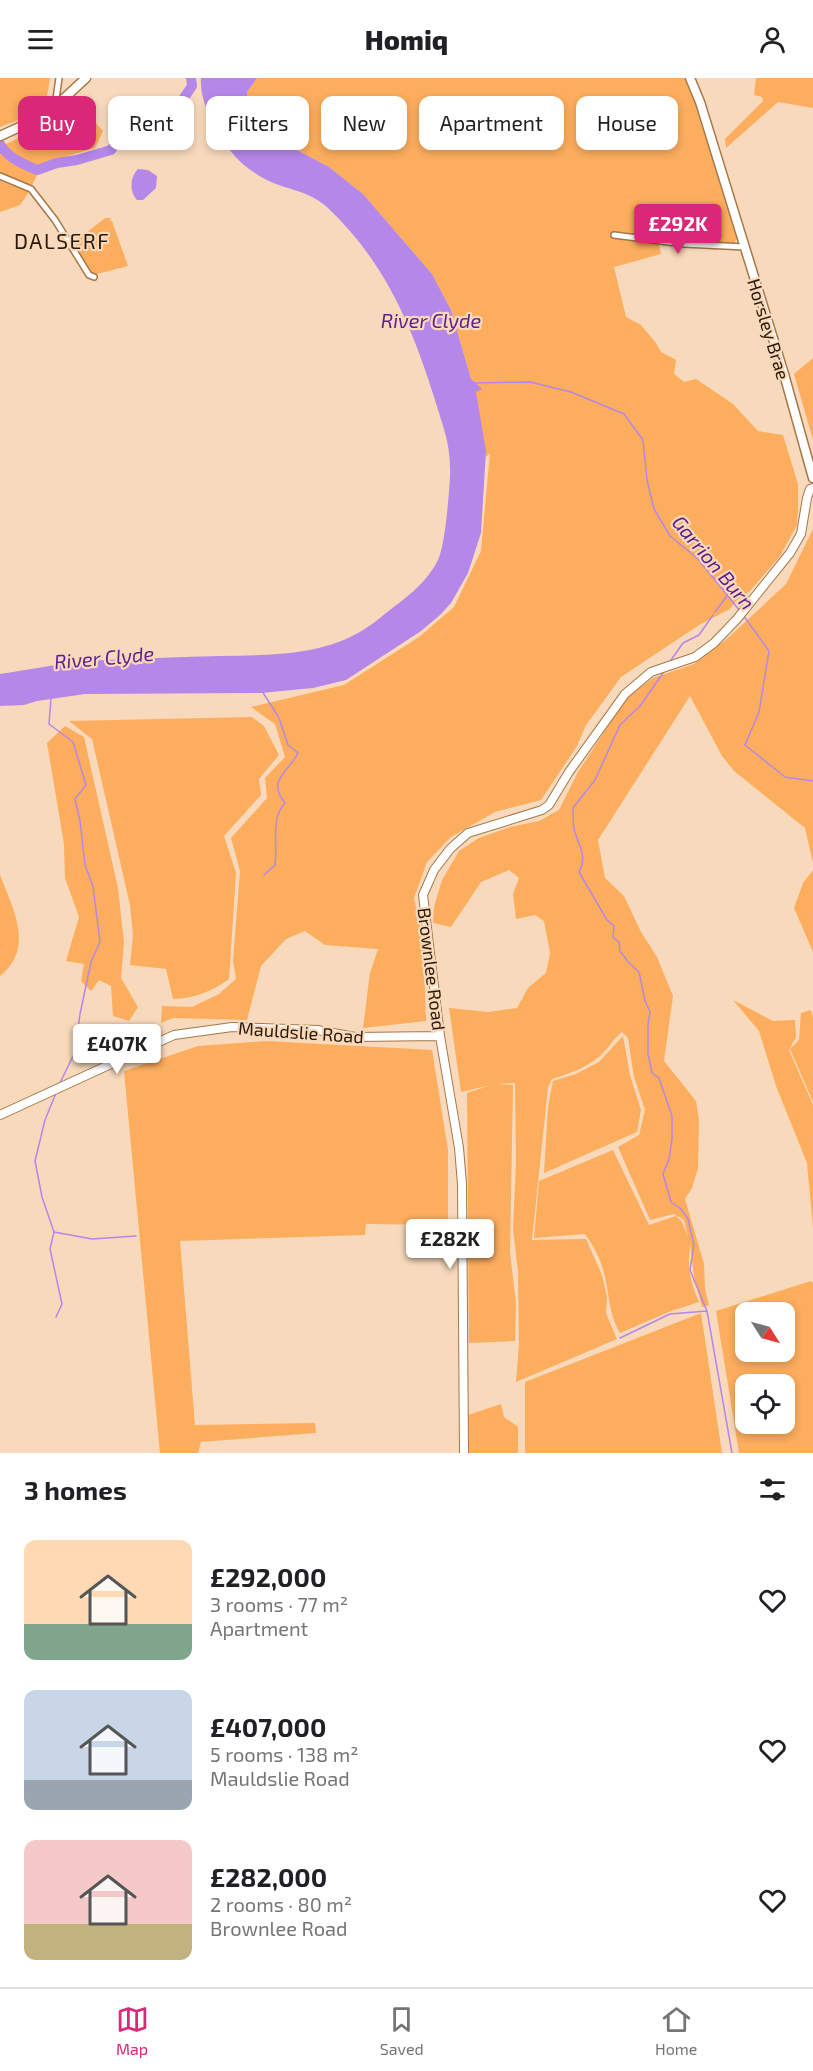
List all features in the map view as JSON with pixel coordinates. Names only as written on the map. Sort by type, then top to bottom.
[{"type":"main road","points":[[68,96],[86,78]]},
{"type":"main road","name":"Horsley Brae","points":[[690,78],[700,102],[784,374],[813,478]]},
{"type":"main road","points":[[2,135],[18,128]]},
{"type":"main road","name":"Brownlee Road","points":[[464,1453],[462,1185],[459,1148],[440,1036],[423,895],[434,870],[450,849],[468,833],[542,810],[549,805],[569,772],[625,694],[651,672],[695,657],[714,643],[737,619],[778,570],[801,534],[807,498],[810,489],[813,488]]},
{"type":"main road","name":"Mauldslie Road","points":[[0,1115],[174,1035],[232,1027],[317,1030],[355,1037],[440,1036]]},
{"type":"street","points":[[57,96],[59,78]]},
{"type":"street","points":[[0,176],[31,189],[55,220],[89,275],[94,277]]},
{"type":"street","points":[[614,234],[684,244],[745,248]]},
{"type":"shaded area","points":[[0,78],[50,78],[47,96],[18,96],[18,120],[0,127]]},
{"type":"shaded area","points":[[257,78],[686,78],[697,99],[737,232],[737,239],[733,244],[729,244],[657,237],[661,254],[614,267],[626,317],[641,325],[661,352],[676,360],[674,374],[684,382],[696,379],[733,404],[758,431],[783,435],[798,484],[797,525],[780,556],[750,591],[736,601],[730,609],[699,625],[621,677],[586,725],[577,746],[541,800],[495,812],[451,837],[427,862],[414,898],[423,939],[426,1021],[363,1028],[370,973],[378,949],[325,945],[305,931],[286,939],[261,966],[247,1020],[173,1018],[161,1023],[162,1006],[192,1007],[219,994],[236,979],[233,961],[240,871],[231,838],[267,798],[265,778],[285,757],[275,724],[251,707],[344,685],[419,637],[454,607],[481,551],[490,453],[486,457],[475,392],[481,389],[471,379],[451,310],[432,274],[363,194],[329,167],[297,150],[309,150],[309,96],[247,96],[247,92]]},
{"type":"shaded area","points":[[756,78],[813,78],[813,108],[778,102],[726,148],[725,139],[763,101],[762,97],[754,95]]},
{"type":"shaded area","points":[[96,123],[103,131],[96,146]]},
{"type":"shaded area","points":[[18,138],[18,150],[88,150],[43,163],[20,205],[0,212],[0,147]]},
{"type":"shaded area","points":[[105,218],[111,218],[110,221],[112,221],[128,266],[93,275],[89,273],[72,241]]},
{"type":"shaded area","points":[[813,358],[813,440],[794,374]]},
{"type":"shaded area","points":[[813,529],[813,863],[805,828],[734,771],[722,756],[690,696],[598,840],[605,878],[624,896],[641,932],[657,957],[673,996],[664,1061],[696,1101],[699,1120],[698,1168],[692,1188],[685,1199],[704,1264],[705,1289],[709,1305],[702,1307],[694,1277],[690,1244],[690,1274],[699,1302],[671,1311],[620,1333],[612,1313],[602,1266],[585,1234],[534,1238],[539,1181],[613,1150],[649,1225],[676,1216],[682,1222],[688,1237],[684,1220],[674,1214],[650,1220],[618,1147],[639,1135],[645,1110],[634,1077],[628,1038],[622,1032],[595,1060],[577,1070],[552,1079],[548,1087],[532,1240],[586,1239],[602,1275],[607,1297],[606,1313],[617,1339],[516,1382],[519,1344],[518,1272],[513,1229],[516,1162],[515,1083],[497,1084],[513,1085],[510,1252],[516,1304],[515,1341],[469,1343],[467,1093],[491,1085],[461,1092],[449,1008],[488,1012],[517,1008],[528,988],[546,973],[550,953],[544,921],[535,915],[516,919],[513,894],[519,878],[509,870],[481,882],[451,927],[433,923],[434,907],[442,880],[459,851],[479,838],[510,827],[539,821],[559,810],[578,772],[627,697],[653,678],[694,664],[728,638],[786,584]]},
{"type":"shaded area","points":[[252,717],[264,726],[279,755],[259,779],[261,795],[224,836],[236,873],[229,979],[202,993],[173,999],[166,969],[130,965],[133,935],[130,905],[92,739],[69,721]]},
{"type":"shaded area","points":[[65,726],[84,737],[118,888],[124,943],[121,978],[138,1007],[129,1021],[113,1016],[111,986],[99,980],[91,991],[81,981],[84,964],[66,961],[79,917],[65,878],[64,844],[47,743]]},
{"type":"shaded area","points":[[813,870],[813,952],[794,908],[803,883]]},
{"type":"shaded area","points":[[0,875],[15,915],[19,941],[17,953],[11,965],[0,976]]},
{"type":"shaded area","points":[[733,1000],[773,1021],[795,1020],[796,1037],[789,1050],[813,1105],[813,1228],[807,1163],[776,1086],[759,1031]]},
{"type":"shaded area","points":[[811,1010],[813,1018],[813,1102],[790,1049],[799,1040],[801,1013]]},
{"type":"shaded area","points":[[623,1036],[630,1075],[641,1110],[637,1132],[544,1173],[548,1107],[553,1081],[576,1074],[599,1062]]},
{"type":"shaded area","points":[[266,1041],[432,1050],[448,1150],[448,1225],[366,1224],[365,1235],[180,1241],[195,1425],[315,1423],[316,1433],[201,1442],[198,1453],[160,1453],[124,1071],[198,1046]]},
{"type":"shaded area","points":[[811,1281],[813,1283],[813,1453],[739,1453],[736,1434],[795,1434],[795,1374],[735,1374],[735,1428],[716,1311],[735,1305],[735,1362],[795,1362],[795,1302],[744,1302]]},
{"type":"shaded area","points":[[701,1313],[722,1453],[525,1453],[525,1382]]},
{"type":"shaded area","points":[[501,1404],[504,1417],[518,1427],[518,1453],[469,1453],[468,1415]]},
{"type":"water","name":"River Clyde","points":[[201,78],[257,78],[247,92],[247,96],[206,96],[206,106]]},
{"type":"water","name":"River Clyde","points":[[230,150],[297,150],[329,167],[363,194],[432,274],[451,310],[471,379],[482,389],[476,392],[486,451],[481,533],[468,573],[451,603],[440,615],[421,631],[346,680],[313,688],[261,693],[85,694],[24,705],[0,706],[0,674],[92,661],[290,653],[324,647],[356,634],[381,617],[424,580],[438,560],[446,520],[450,465],[448,446],[417,346],[394,296],[366,250],[328,208],[310,196],[265,179],[238,160]]},
{"type":"water","points":[[138,169],[148,170],[157,176],[156,188],[143,200],[137,200],[134,197],[132,189],[133,176]]},
{"type":"waterway","points":[[0,144],[11,157],[37,170],[111,150],[122,135],[173,114],[192,86],[191,78]]},
{"type":"waterway","name":"Garrion Burn","points":[[475,383],[530,382],[571,392],[624,414],[643,440],[647,480],[654,509],[670,536],[698,559],[740,611]]},
{"type":"waterway","points":[[715,612],[727,596]]},
{"type":"waterway","points":[[671,660],[683,643],[699,635],[713,615]]},
{"type":"waterway","name":"Garrion Burn","points":[[743,615],[769,651],[759,712],[745,745],[785,777],[813,781]]},
{"type":"waterway","points":[[663,673],[640,706],[620,725],[595,780],[573,808],[573,824],[583,860],[579,872],[607,920],[614,926],[613,937],[619,942],[620,951],[639,972],[645,1001],[650,1012],[648,1054],[652,1073],[659,1078],[672,1116],[669,1159],[663,1174],[671,1202],[681,1209],[688,1219],[694,1245],[690,1270],[707,1311],[732,1453]]},
{"type":"waterway","points":[[262,691],[279,718],[288,745],[298,753],[278,782],[280,795],[285,803],[280,809],[276,824],[275,865],[264,875]]},
{"type":"waterway","points":[[51,698],[49,724],[73,742],[86,785],[75,799],[85,865],[93,886],[100,942],[91,962],[75,1052],[59,1085]]},
{"type":"waterway","points":[[56,1093],[45,1120],[35,1161],[42,1197],[54,1232],[50,1249],[62,1304],[56,1317]]},
{"type":"waterway","points":[[54,1232],[92,1239],[136,1236]]},
{"type":"waterway","points":[[620,1338],[670,1314],[707,1311]]},
{"type":"district","name":"DALSERF","points":[[62,240]]}]
